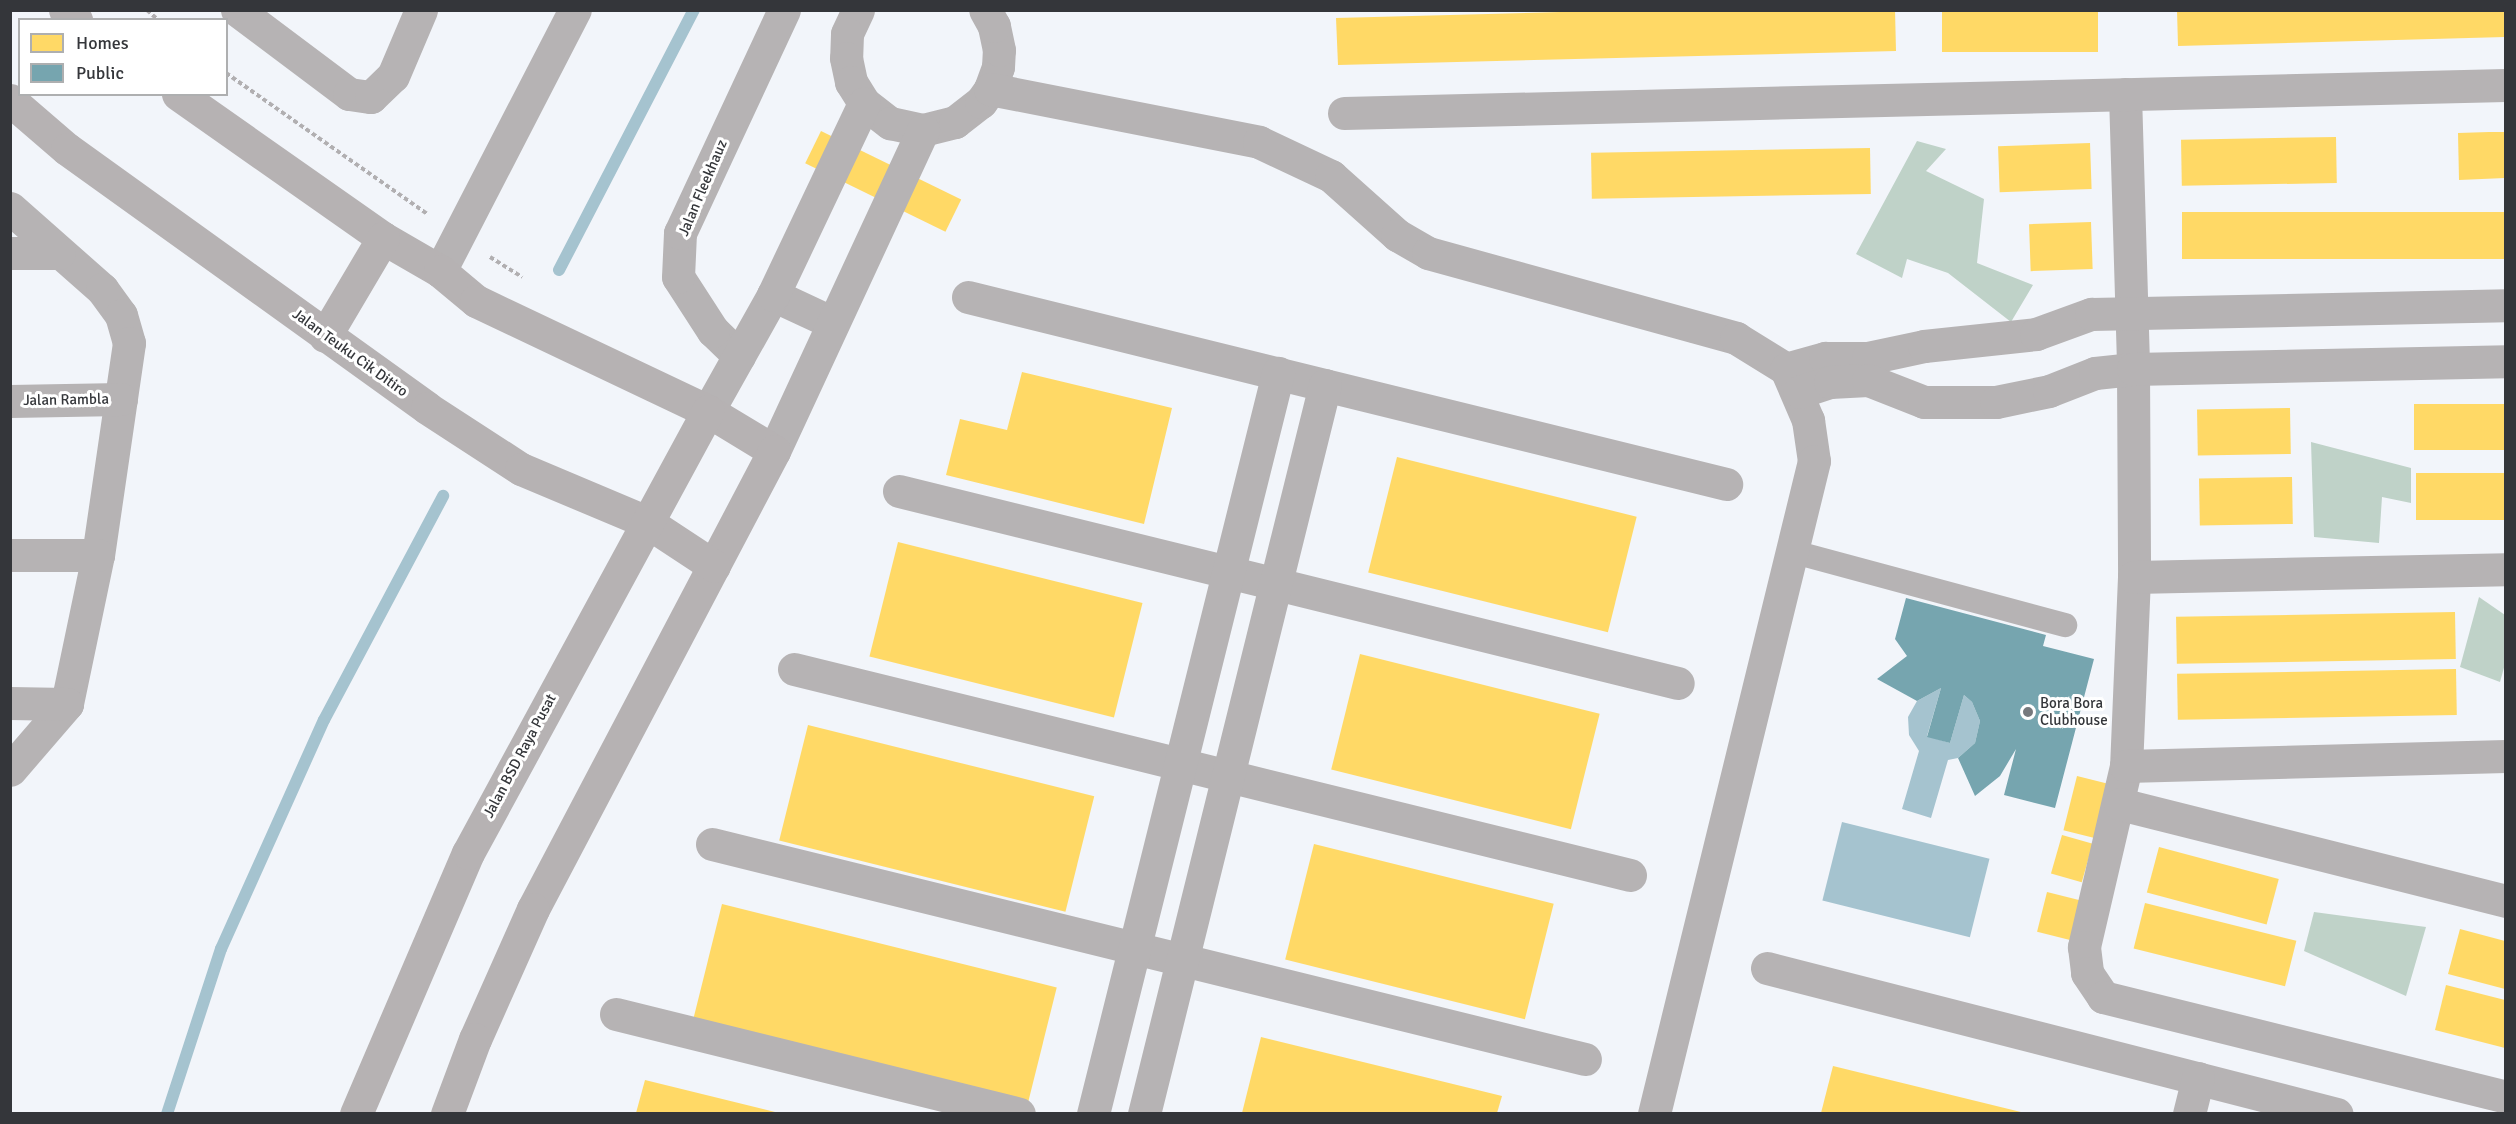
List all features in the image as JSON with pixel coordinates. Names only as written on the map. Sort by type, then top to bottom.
[{"type":"main road","points":[[181,96],[383,238],[440,271],[476,301],[708,411],[774,451],[532,909],[475,1039],[447,1113]]},
{"type":"main road","name":"Jalan Teuku Cik Ditiro","points":[[10,100],[68,149],[427,408],[521,469],[646,522],[714,566]]},
{"type":"main road","points":[[325,336],[383,238]]},
{"type":"main road","name":"Jalan BSD Raya Pusat","points":[[357,1113],[468,853],[708,411]]},
{"type":"street","points":[[237,10],[349,94],[371,97],[393,76],[421,10]]},
{"type":"street","points":[[440,271],[575,10]]},
{"type":"street","name":"Jalan Fleekhauz","points":[[739,356],[713,332],[678,277],[680,233],[784,10]]},
{"type":"street","points":[[858,10],[847,34],[846,58],[851,82],[864,103],[890,123],[923,130],[955,122],[969,113],[994,78],[994,26],[985,10]]},
{"type":"street","points":[[994,78],[1072,103],[1259,142],[1331,176],[1397,235],[1428,253],[1736,338],[1793,381],[1868,380],[1924,402],[1996,402],[2049,391],[2095,373],[2133,369],[2505,361]]},
{"type":"street","points":[[1344,112],[2505,85]]},
{"type":"street","points":[[2125,94],[2133,369],[2134,577],[2126,766],[2120,804],[2084,947],[2087,973],[2103,997],[2505,1097]]},
{"type":"street","points":[[708,411],[773,295],[864,103]]},
{"type":"street","points":[[774,451],[923,130]]},
{"type":"street","points":[[10,208],[58,253],[102,289],[121,315],[129,343],[98,555],[67,704],[10,770]]},
{"type":"street","points":[[10,253],[58,253]]},
{"type":"street","points":[[773,295],[833,323]]},
{"type":"street","points":[[968,297],[1726,484]]},
{"type":"street","points":[[1793,381],[1825,358],[1868,358],[1924,346],[1989,342],[2036,334],[2091,314],[2505,305]]},
{"type":"street","points":[[1924,346],[1924,402]]},
{"type":"street","points":[[1093,1113],[1278,373]]},
{"type":"street","points":[[1654,1113],[1794,552],[1814,461],[1793,381]]},
{"type":"street","points":[[1144,1113],[1325,385]]},
{"type":"street","name":"Jalan Rambla","points":[[10,402],[121,399]]},
{"type":"street","points":[[899,491],[1678,683]]},
{"type":"street","points":[[10,555],[98,555]]},
{"type":"street","points":[[2134,577],[2505,569]]},
{"type":"street","points":[[794,669],[1630,875]]},
{"type":"street","points":[[10,703],[67,704]]},
{"type":"street","points":[[2126,766],[2505,756]]},
{"type":"street","points":[[2120,804],[2505,901]]},
{"type":"street","points":[[712,844],[1585,1059]]},
{"type":"street","points":[[1767,968],[2337,1113]]},
{"type":"street","points":[[616,1014],[1019,1113]]},
{"type":"street","points":[[2189,1113],[2198,1078]]},
{"type":"lane","points":[[1794,552],[2065,625]]},
{"type":"path","points":[[228,74],[458,236],[528,281]]},
{"type":"green space","points":[[1917,141],[1946,149],[1926,171],[1984,199],[1977,263],[2033,285],[2011,322],[1948,273],[1907,259],[1902,278],[1856,254]]},
{"type":"green space","points":[[2311,442],[2411,468],[2411,503],[2382,497],[2379,543],[2314,537]]},
{"type":"green space","points":[[2479,597],[2505,615],[2505,664],[2500,682],[2460,667]]},
{"type":"green space","points":[[2314,912],[2426,927],[2406,996],[2304,951]]},
{"type":"water","points":[[1941,688],[1927,736],[1950,743],[1964,695],[1972,702],[1980,721],[1975,743],[1958,758],[1948,760],[1931,818],[1902,809],[1919,751],[1909,735],[1908,717],[1917,701]]},
{"type":"water","points":[[1842,822],[1989,859],[1970,937],[1822,901]]},
{"type":"building: Homes","points":[[1633,10],[1895,10],[1896,51],[1338,65],[1336,18]]},
{"type":"building: Homes","points":[[1942,10],[2098,10],[2098,52],[1942,52]]},
{"type":"building: Homes","points":[[2177,10],[2505,10],[2505,37],[2178,46]]},
{"type":"building: Homes","points":[[821,131],[961,199],[945,232],[805,163]]},
{"type":"building: Homes","points":[[2505,132],[2505,178],[2459,180],[2458,133]]},
{"type":"building: Homes","points":[[2336,137],[2337,183],[2182,186],[2181,140]]},
{"type":"building: Homes","points":[[2090,143],[2092,189],[2000,192],[1998,146]]},
{"type":"building: Homes","points":[[1870,148],[1871,194],[1592,199],[1591,153]]},
{"type":"building: Homes","points":[[2182,212],[2505,212],[2505,259],[2182,259]]},
{"type":"building: Homes","points":[[2091,222],[2093,269],[2031,271],[2029,224]]},
{"type":"building: Homes","points":[[1022,372],[1172,408],[1144,524],[946,475],[960,419],[1007,430]]},
{"type":"building: Homes","points":[[2414,404],[2505,404],[2505,450],[2414,450]]},
{"type":"building: Homes","points":[[2290,408],[2291,454],[2198,456],[2197,410]]},
{"type":"building: Homes","points":[[1397,457],[1637,517],[1608,632],[1368,572]]},
{"type":"building: Homes","points":[[2416,473],[2505,473],[2505,520],[2416,520]]},
{"type":"building: Homes","points":[[2292,477],[2293,524],[2200,526],[2199,479]]},
{"type":"building: Homes","points":[[898,542],[1143,603],[1114,717],[869,656]]},
{"type":"building: Homes","points":[[2455,612],[2456,659],[2177,664],[2176,617]]},
{"type":"building: Homes","points":[[1360,654],[1600,714],[1571,829],[1331,769]]},
{"type":"building: Homes","points":[[2456,669],[2457,715],[2178,720],[2177,674]]},
{"type":"building: Homes","points":[[808,725],[1094,796],[1065,912],[779,840]]},
{"type":"building: Homes","points":[[2077,776],[2109,784],[2095,838],[2063,830]]},
{"type":"building: Homes","points":[[2062,835],[2093,844],[2082,882],[2051,873]]},
{"type":"building: Homes","points":[[1314,844],[1554,904],[1525,1019],[1285,959]]},
{"type":"building: Homes","points":[[2159,847],[2279,879],[2267,924],[2147,892]]},
{"type":"building: Homes","points":[[2047,892],[2082,901],[2072,940],[2037,932]]},
{"type":"building: Homes","points":[[2145,903],[2296,941],[2285,986],[2134,949]]},
{"type":"building: Homes","points":[[722,904],[1057,987],[1028,1102],[693,1018]]},
{"type":"building: Homes","points":[[2460,929],[2505,941],[2505,989],[2448,974]]},
{"type":"building: Homes","points":[[2446,985],[2505,1000],[2505,1048],[2435,1030]]},
{"type":"building: Homes","points":[[1261,1037],[1502,1096],[1497,1113],[1242,1113]]},
{"type":"building: Homes","points":[[1833,1066],[2025,1113],[1821,1113]]},
{"type":"building: Homes","points":[[645,1080],[779,1113],[636,1113]]},
{"type":"building: Public","name":"Bora Bora Clubhouse","points":[[1906,598],[2046,635],[2043,646],[2094,659],[2055,808],[2004,795],[2016,749],[2000,776],[1975,796],[1958,758],[1975,743],[1980,721],[1972,702],[1964,695],[1950,743],[1927,737],[1941,688],[1917,701],[1877,679],[1907,656],[1895,639]]},
{"type":"waterway","points":[[559,270],[694,10]]},
{"type":"waterway","points":[[167,1114],[221,949],[324,720],[443,496]]},
{"type":"place","name":"Bora Bora Clubhouse","points":[[2028,712]]}]
